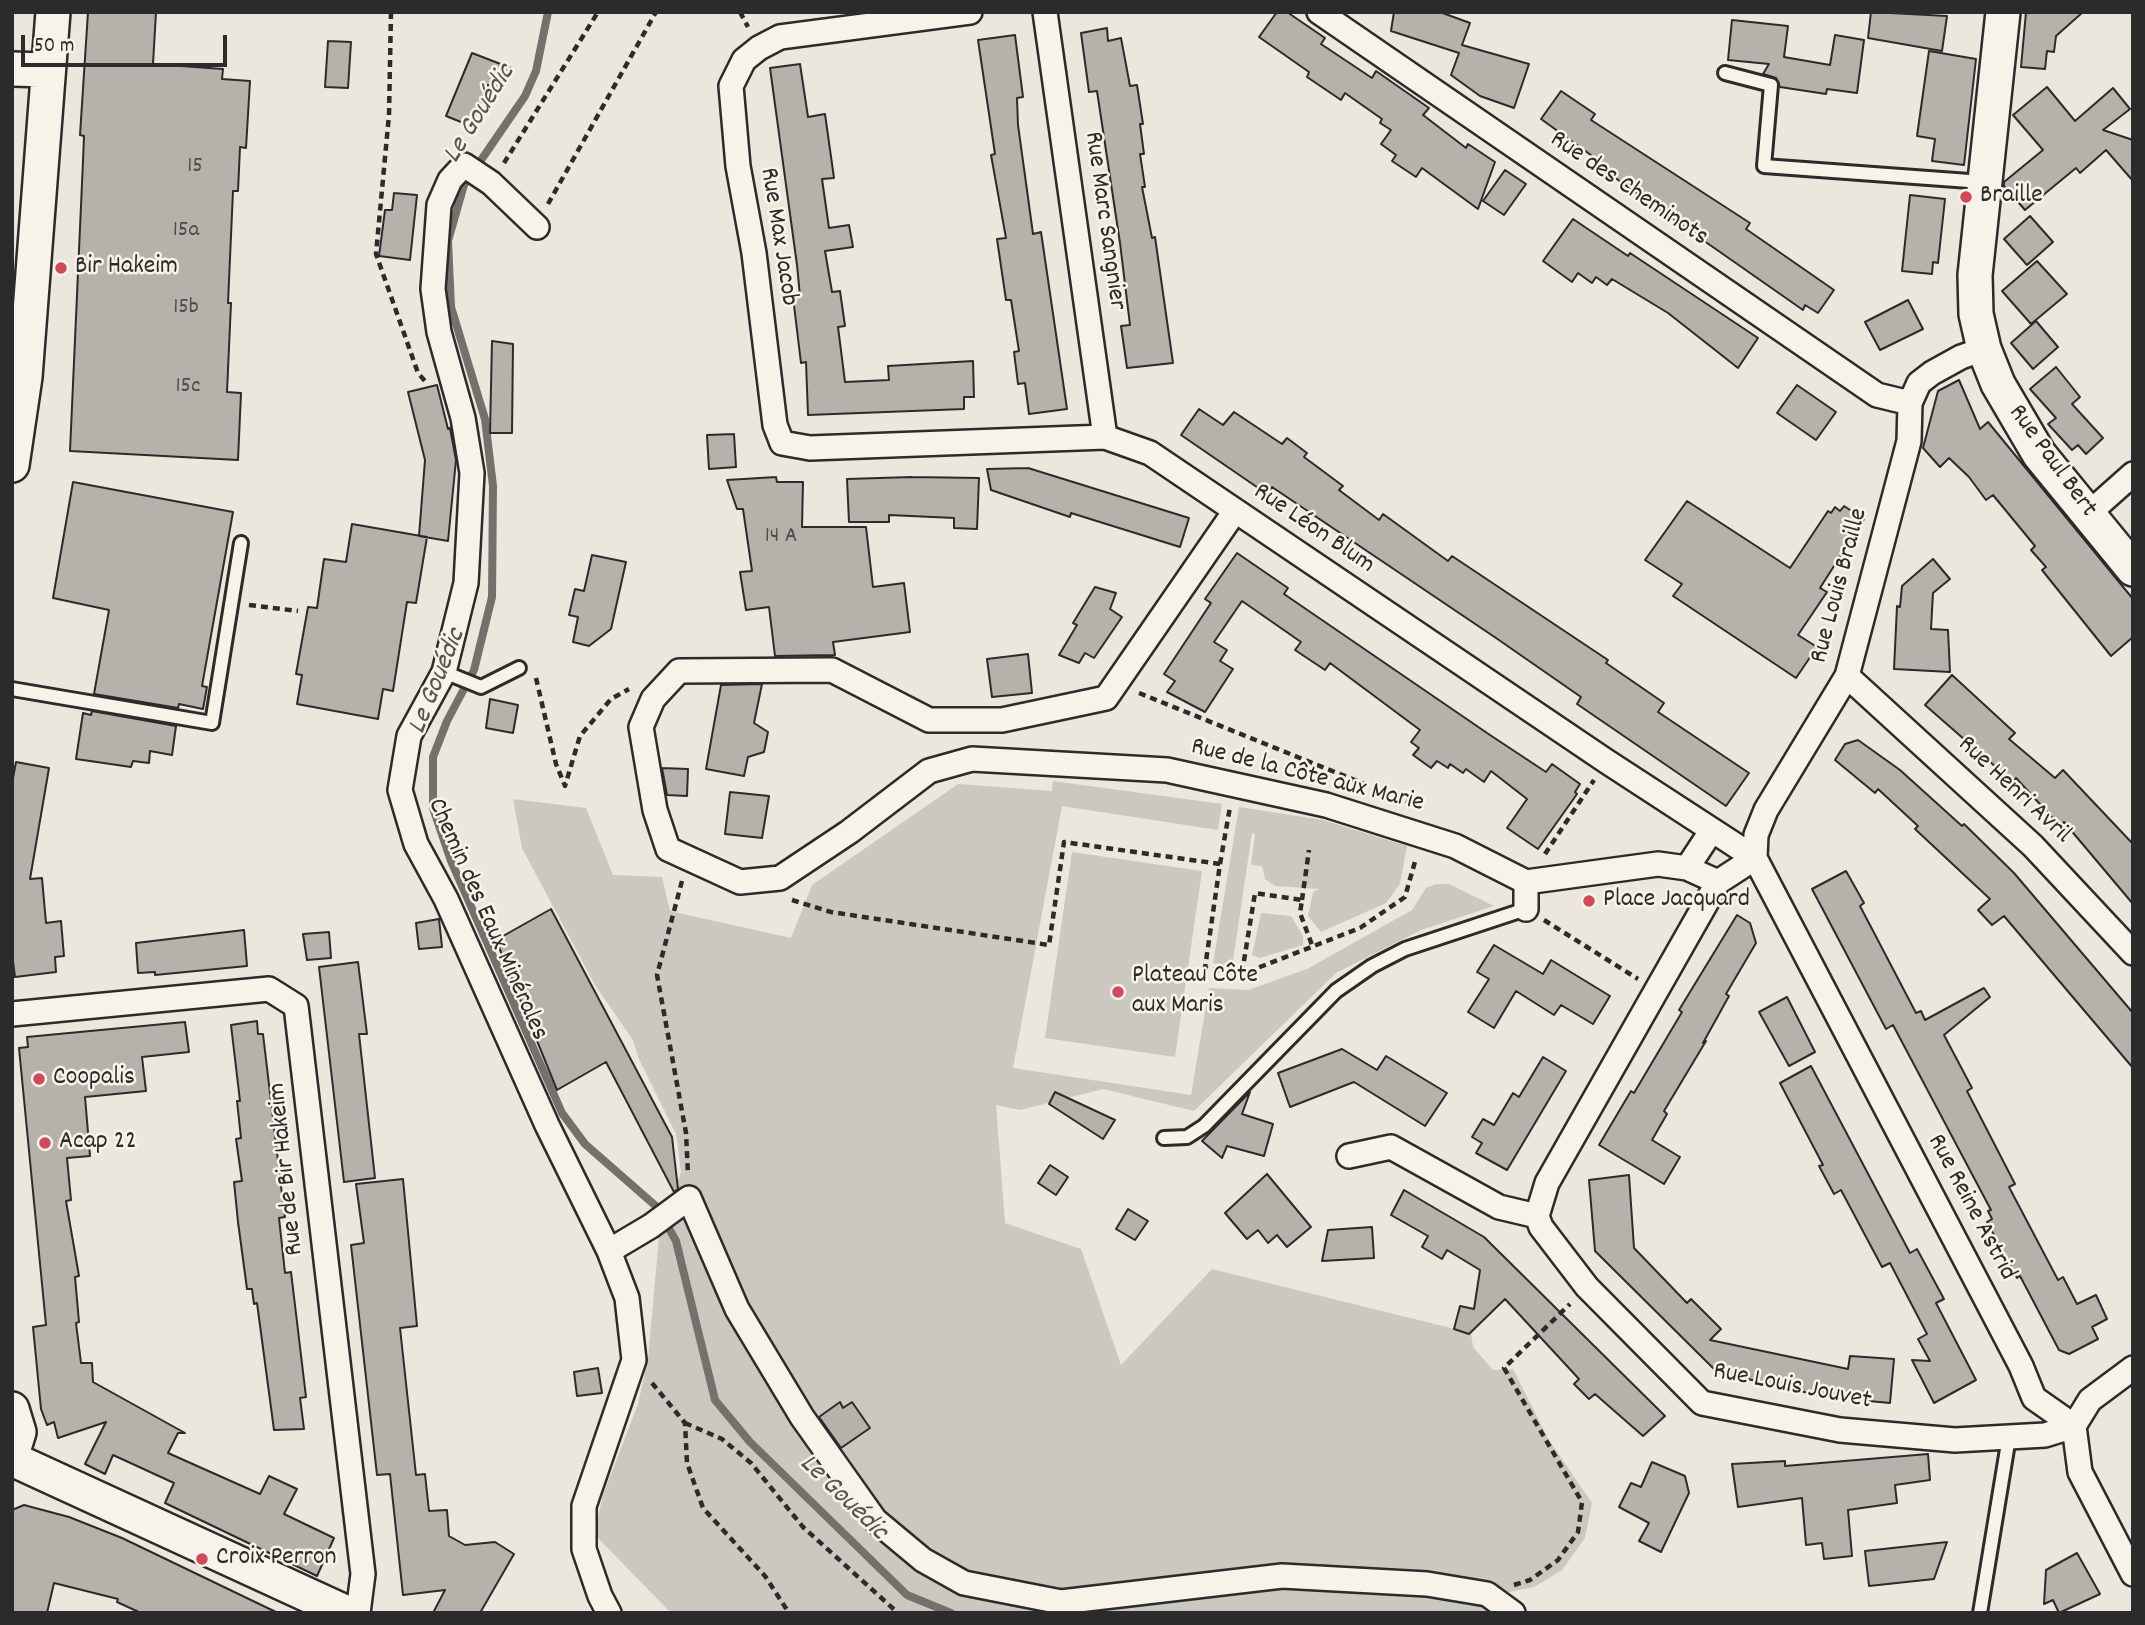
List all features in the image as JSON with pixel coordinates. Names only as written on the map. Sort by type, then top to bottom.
[{"type":"main road","points":[[12,465],[25,377],[53,12]]},
{"type":"main road","name":"Rue Paul Bert","points":[[2003,12],[1975,275],[1976,314],[1984,349],[2016,419],[2039,454],[2133,569]]},
{"type":"main road","points":[[12,69],[47,70]]},
{"type":"main road","points":[[12,1409],[19,1432],[12,1457],[347,1613]]},
{"type":"street","name":"Rue Max Jacob","points":[[782,443],[775,425],[754,253],[738,166],[731,86],[744,60],[780,37],[970,12]]},
{"type":"street","name":"Rue Marc Sangnier","points":[[1045,12],[1105,437]]},
{"type":"street","name":"Rue des Cheminots","points":[[1319,12],[1877,395],[1910,404]]},
{"type":"street","name":"Chemin des Eaux Minérales","points":[[537,227],[490,183],[464,165],[450,180],[439,205],[433,289],[439,332],[457,393],[472,472],[466,583],[447,673],[409,736],[400,790],[406,817],[547,1125],[609,1251],[627,1298],[634,1360],[584,1506],[584,1549],[600,1596],[609,1613]]},
{"type":"street","points":[[1910,404],[1919,383],[1961,356],[1984,349]]},
{"type":"street","name":"Rue Louis Braille","points":[[1755,858],[1756,835],[1766,810],[1847,676],[1909,440],[1910,404]]},
{"type":"street","name":"Rue Léon Blum","points":[[782,443],[810,449],[1105,437],[1150,453],[1755,858]]},
{"type":"street","points":[[2088,514],[2133,474]]},
{"type":"street","points":[[1111,691],[1235,511]]},
{"type":"street","name":"Rue de la Côte aux Marie","points":[[1111,691],[1002,720],[929,720],[832,670],[679,671],[653,699],[641,727],[648,772],[668,849],[740,883],[780,878],[849,832],[929,771],[972,760],[1167,770],[1326,805],[1455,846],[1526,882]]},
{"type":"street","name":"Rue Henri Avril","points":[[1847,676],[2033,846],[2133,953]]},
{"type":"street","points":[[1686,868],[1712,830]]},
{"type":"street","points":[[1349,1156],[1391,1147],[1499,1207],[1537,1216],[1547,1183],[1718,882],[1755,858]]},
{"type":"street","name":"Rue Reine Astrid","points":[[1755,858],[2015,1354],[2034,1398],[2074,1426]]},
{"type":"street","points":[[1526,909],[1526,882],[1658,864],[1686,868],[1718,882]]},
{"type":"street","name":"Rue de Bir Hakeim","points":[[12,1014],[269,989],[296,1006],[363,1574],[358,1613]]},
{"type":"street","points":[[609,1251],[682,1204],[737,1310],[802,1417],[875,1520],[923,1560],[964,1583],[1061,1602],[1282,1576],[1427,1584],[1487,1594],[1513,1613]]},
{"type":"street","name":"Rue Louis Jouvet","points":[[1537,1216],[1541,1227],[1587,1287],[1702,1403],[1840,1430],[1955,1440],[2045,1435],[2074,1426]]},
{"type":"street","points":[[2133,1368],[2090,1400],[2074,1426],[2080,1472],[2133,1574]]},
{"type":"lane","points":[[1725,73],[1772,85],[1765,166],[1987,182]]},
{"type":"lane","points":[[12,689],[212,723],[241,543]]},
{"type":"lane","points":[[447,673],[481,687],[519,668]]},
{"type":"lane","points":[[1164,1138],[1187,1137],[1204,1126],[1336,991],[1372,966],[1405,949],[1526,909]]},
{"type":"lane","points":[[1980,1613],[2009,1437]]},
{"type":"path","points":[[391,12],[390,102],[376,254],[418,373],[434,390],[457,393]]},
{"type":"path","points":[[490,183],[598,12]]},
{"type":"path","points":[[537,227],[656,12]]},
{"type":"path","points":[[231,603],[298,611]]},
{"type":"path","points":[[519,668],[533,663],[555,764],[565,786],[580,736],[611,699],[632,687]]},
{"type":"path","points":[[1111,691],[1421,807],[1425,814],[1422,835],[1405,897],[1360,928],[1241,974],[1205,968],[1234,785]]},
{"type":"path","points":[[1526,882],[1587,791]]},
{"type":"path","points":[[792,901],[831,912],[1049,945],[1064,842],[1220,864]]},
{"type":"path","points":[[1309,850],[1300,913],[1312,945]]},
{"type":"path","points":[[682,1204],[686,1133],[657,975],[688,860]]},
{"type":"path","points":[[1241,974],[1255,893],[1302,900]]},
{"type":"path","points":[[1526,909],[1657,990]]},
{"type":"path","points":[[1487,1594],[1530,1580],[1558,1560],[1578,1532],[1582,1502],[1504,1368],[1587,1287]]},
{"type":"path","points":[[634,1360],[685,1423],[722,1439],[751,1463],[803,1527],[898,1613]]},
{"type":"path","points":[[685,1423],[687,1463],[703,1508],[765,1576],[789,1613]]},
{"type":"shaded area","points":[[1053,781],[1222,804],[1218,830],[1062,806],[1013,1068],[1191,1095],[1209,988],[1248,990],[1307,969],[1412,910],[1426,888],[1436,884],[1449,884],[1494,906],[1421,930],[1336,973],[1194,1111],[1103,1089],[1020,1110],[996,1105],[1005,1223],[1081,1249],[1121,1365],[1212,1269],[1471,1333],[1473,1347],[1493,1370],[1513,1369],[1549,1440],[1592,1503],[1585,1538],[1562,1570],[1534,1587],[1504,1593],[1522,1613],[671,1613],[594,1534],[603,1495],[638,1404],[648,1359],[659,1237],[681,1172],[676,1134],[639,1059],[633,1040],[595,985],[522,848],[513,799],[586,808],[613,875],[662,877],[670,911],[791,938],[812,885],[958,784],[1052,791]]},
{"type":"shaded area","points":[[1239,807],[1323,820],[1407,846],[1400,884],[1386,903],[1321,932],[1308,916],[1313,892],[1319,889],[1275,886],[1265,879],[1262,866],[1251,865],[1255,834],[1252,833],[1232,967],[1213,963]]},
{"type":"shaded area","name":"Plateau Côte aux Maris","points":[[1072,852],[1202,871],[1175,1057],[1045,1038]]},
{"type":"shaded area","points":[[1261,913],[1291,916],[1303,936],[1303,945],[1260,958],[1252,955]]},
{"type":"building","points":[[88,12],[156,12],[153,64],[223,69],[222,79],[250,81],[246,148],[240,147],[238,191],[233,191],[228,303],[231,303],[227,392],[241,393],[238,460],[70,451],[84,136],[80,135]]},
{"type":"building","points":[[1277,12],[1287,12],[1325,38],[1321,44],[1372,78],[1376,71],[1429,108],[1423,115],[1466,148],[1468,144],[1495,162],[1478,209],[1422,168],[1416,177],[1392,161],[1396,155],[1381,144],[1391,130],[1380,123],[1382,119],[1345,93],[1341,100],[1307,77],[1309,72],[1259,37]]},
{"type":"building","points":[[1394,12],[1440,12],[1470,23],[1462,45],[1529,64],[1514,108],[1480,96],[1451,75],[1459,53],[1391,31]]},
{"type":"building","points":[[1871,12],[1947,16],[1942,51],[1868,38]]},
{"type":"building","points":[[2026,12],[2083,12],[2056,36],[2054,52],[2047,51],[2045,69],[2021,67]]},
{"type":"building","points":[[1732,20],[1788,26],[1784,57],[1830,65],[1835,35],[1864,40],[1857,93],[1827,89],[1826,94],[1780,87],[1776,78],[1763,74],[1769,64],[1728,60]]},
{"type":"building","points":[[1107,28],[1108,41],[1121,38],[1130,86],[1137,85],[1143,124],[1140,124],[1144,154],[1140,154],[1145,187],[1142,187],[1152,238],[1155,237],[1173,363],[1127,368],[1121,326],[1130,325],[1120,243],[1097,91],[1089,92],[1081,33]]},
{"type":"building","points":[[1015,35],[1023,97],[1017,98],[1018,125],[1033,234],[1041,232],[1067,409],[1029,414],[1025,383],[1018,384],[1014,352],[1019,351],[1011,300],[1006,300],[997,239],[1006,238],[991,155],[995,154],[978,40]]},
{"type":"building","points":[[328,41],[351,42],[348,88],[325,87]]},
{"type":"building","points":[[1929,51],[1976,59],[1964,165],[1932,161],[1935,139],[1917,136]]},
{"type":"building","points":[[472,53],[511,68],[501,90],[488,85],[471,126],[446,116]]},
{"type":"building","points":[[800,64],[808,117],[825,114],[834,178],[822,179],[829,228],[849,225],[853,247],[825,251],[832,292],[840,291],[845,326],[838,327],[845,382],[889,380],[888,366],[973,361],[974,397],[964,397],[964,409],[808,415],[806,362],[801,363],[793,297],[800,296],[797,265],[770,68]]},
{"type":"building","points":[[2047,87],[2075,121],[2113,88],[2130,109],[2103,130],[2133,140],[2133,181],[2106,150],[2080,173],[2076,168],[2025,210],[2004,186],[2004,182],[2043,150],[2013,115]]},
{"type":"building","points":[[1561,91],[1595,114],[1591,120],[1750,223],[1746,229],[1834,290],[1818,313],[1805,305],[1803,310],[1657,208],[1603,169],[1606,166],[1541,119]]},
{"type":"building","points":[[1505,170],[1526,184],[1504,215],[1483,201]]},
{"type":"building","points":[[394,193],[417,195],[410,260],[379,256],[385,210],[392,210]]},
{"type":"building","points":[[1910,195],[1945,199],[1938,263],[1933,262],[1932,274],[1902,271]]},
{"type":"building","points":[[2030,216],[2053,242],[2027,265],[2004,239]]},
{"type":"building","points":[[1573,219],[1628,256],[1630,253],[1758,338],[1738,368],[1668,313],[1612,279],[1607,285],[1596,277],[1592,283],[1578,273],[1572,282],[1543,261]]},
{"type":"building","points":[[2037,261],[2067,294],[2031,324],[2002,291]]},
{"type":"building","points":[[1908,300],[1923,329],[1880,350],[1865,322]]},
{"type":"building","points":[[2036,321],[2058,347],[2033,369],[2011,343]]},
{"type":"building","points":[[492,341],[513,344],[512,433],[490,433]]},
{"type":"building","points":[[2056,367],[2080,397],[2072,404],[2103,438],[2086,454],[2078,445],[2072,450],[2048,424],[2056,418],[2030,389]]},
{"type":"building","points":[[1959,380],[1980,429],[1988,422],[2133,599],[2133,637],[2111,656],[2042,570],[2046,567],[2031,550],[2035,546],[1993,495],[1986,500],[1969,477],[1949,458],[1940,467],[1923,448],[1938,391]]},
{"type":"building","points":[[437,385],[456,460],[448,541],[419,536],[425,460],[408,392]]},
{"type":"building","points":[[1797,385],[1836,412],[1816,440],[1777,413]]},
{"type":"building","points":[[1199,409],[1223,425],[1234,412],[1282,444],[1287,438],[1307,453],[1304,457],[1343,486],[1339,490],[1379,520],[1383,514],[1448,561],[1452,556],[1608,660],[1606,663],[1664,703],[1658,712],[1749,773],[1726,806],[1577,704],[1581,697],[1496,638],[1272,487],[1267,494],[1181,435]]},
{"type":"building","points":[[734,434],[736,467],[709,469],[707,435]]},
{"type":"building","points":[[1028,468],[1189,518],[1180,547],[1071,513],[1070,517],[991,490],[987,469]]},
{"type":"building","points":[[776,477],[777,482],[803,482],[802,527],[866,527],[873,587],[904,583],[910,632],[833,642],[835,655],[775,656],[769,607],[746,610],[740,572],[752,571],[743,509],[737,509],[727,480]]},
{"type":"building","points":[[979,478],[977,529],[954,528],[954,518],[889,515],[889,522],[849,522],[847,479]]},
{"type":"building","points":[[73,482],[233,512],[202,686],[207,687],[203,709],[179,704],[178,708],[94,694],[109,610],[53,598]]},
{"type":"building","points":[[1687,501],[1790,568],[1828,511],[1831,513],[1835,507],[1840,511],[1844,506],[1864,519],[1820,588],[1827,592],[1798,635],[1817,647],[1796,678],[1673,596],[1682,584],[1645,560]]},
{"type":"building","points":[[352,524],[427,537],[416,603],[407,602],[393,691],[383,689],[378,719],[297,704],[302,675],[296,674],[308,607],[317,608],[324,559],[346,562]]},
{"type":"building","points":[[1237,553],[1288,588],[1284,594],[1490,735],[1546,772],[1552,764],[1580,784],[1575,792],[1577,794],[1538,849],[1507,828],[1527,799],[1491,771],[1484,782],[1466,769],[1463,773],[1450,764],[1448,768],[1437,761],[1431,768],[1413,755],[1419,748],[1411,742],[1420,730],[1330,663],[1325,670],[1295,650],[1301,642],[1242,601],[1214,642],[1227,650],[1220,661],[1233,669],[1205,712],[1167,692],[1175,681],[1164,674],[1211,603],[1205,599]]},
{"type":"building","points":[[592,555],[626,562],[611,629],[589,646],[573,642],[578,617],[569,615],[575,589],[584,591]]},
{"type":"building","points":[[1933,559],[1950,579],[1933,593],[1931,629],[1948,630],[1950,672],[1894,669],[1897,606],[1900,607],[1902,586]]},
{"type":"building","points":[[1095,587],[1116,593],[1110,609],[1122,617],[1094,658],[1085,653],[1079,663],[1059,655],[1077,625],[1073,623]]},
{"type":"building","points":[[1028,654],[1032,693],[992,697],[987,659]]},
{"type":"building","points":[[1952,675],[2015,733],[2009,739],[2055,778],[2063,770],[2133,844],[2133,904],[2064,822],[2060,826],[2016,778],[2013,782],[1925,705]]},
{"type":"building","points":[[762,684],[754,723],[768,732],[764,752],[748,757],[744,776],[706,769],[721,685]]},
{"type":"building","points":[[490,699],[518,705],[513,733],[486,728]]},
{"type":"building","points":[[92,711],[176,726],[172,755],[150,751],[149,763],[133,761],[131,767],[76,759],[83,713],[91,715]]},
{"type":"building","points":[[1858,740],[1900,770],[1962,826],[1964,824],[2014,873],[2133,1013],[2133,1068],[2004,916],[1992,925],[1978,910],[1990,899],[1915,829],[1918,826],[1878,789],[1875,793],[1835,760],[1845,744]]},
{"type":"building","points":[[16,762],[49,768],[30,879],[42,878],[46,923],[61,921],[64,956],[55,957],[56,972],[15,977],[12,954],[12,783]]},
{"type":"building","points":[[662,768],[688,769],[687,796],[667,795]]},
{"type":"building","points":[[730,792],[769,796],[762,838],[725,834]]},
{"type":"building","points":[[1846,871],[1864,903],[1860,906],[1916,1013],[1921,1011],[1925,1020],[1984,988],[1990,997],[1944,1035],[1972,1088],[1967,1091],[2015,1184],[2009,1187],[2058,1280],[2063,1277],[2077,1304],[2096,1295],[2107,1319],[2092,1327],[2098,1339],[2069,1354],[2059,1350],[2020,1276],[2017,1278],[1987,1222],[1992,1219],[1988,1211],[1991,1210],[1893,1025],[1886,1029],[1812,889]]},
{"type":"building","points":[[551,909],[672,1137],[678,1189],[674,1192],[606,1062],[557,1090],[496,940]]},
{"type":"building","points":[[1737,915],[1750,923],[1756,943],[1726,994],[1729,996],[1703,1043],[1706,1041],[1664,1111],[1667,1114],[1652,1140],[1680,1157],[1664,1184],[1599,1145],[1631,1091],[1634,1093],[1682,1012],[1679,1010]]},
{"type":"building","points":[[439,919],[442,947],[419,949],[416,923]]},
{"type":"building","points":[[244,930],[247,966],[155,975],[155,972],[138,973],[136,943]]},
{"type":"building","points":[[329,932],[331,958],[307,960],[303,934]]},
{"type":"building","points":[[1494,945],[1543,974],[1551,960],[1610,996],[1593,1024],[1561,1005],[1554,1015],[1516,991],[1494,1028],[1468,1012],[1489,979],[1477,972]]},
{"type":"building","points":[[358,962],[367,1034],[359,1034],[375,1178],[344,1182],[319,967]]},
{"type":"building","points":[[1787,997],[1815,1052],[1789,1066],[1759,1012]]},
{"type":"building","points":[[257,1021],[258,1034],[263,1034],[285,1217],[279,1218],[285,1273],[291,1272],[306,1397],[300,1398],[304,1429],[274,1430],[257,1303],[254,1304],[252,1289],[247,1289],[238,1222],[234,1182],[242,1181],[236,1139],[241,1138],[237,1101],[240,1101],[231,1025]]},
{"type":"building","points":[[185,1022],[189,1052],[142,1057],[146,1091],[85,1097],[90,1156],[67,1158],[71,1200],[66,1201],[79,1276],[75,1277],[79,1322],[76,1323],[81,1363],[92,1363],[93,1382],[185,1433],[178,1433],[168,1453],[260,1494],[269,1476],[297,1489],[284,1514],[334,1538],[317,1576],[165,1503],[174,1483],[113,1455],[105,1474],[85,1464],[106,1422],[58,1438],[54,1422],[47,1425],[41,1409],[33,1327],[46,1325],[19,1048],[28,1047],[27,1037]]},
{"type":"building","points":[[1342,1049],[1377,1070],[1386,1056],[1447,1093],[1425,1126],[1354,1082],[1290,1107],[1278,1073]]},
{"type":"building","points":[[1543,1057],[1566,1071],[1507,1170],[1476,1153],[1482,1143],[1472,1137],[1483,1119],[1494,1125],[1513,1093],[1519,1097]]},
{"type":"building","points":[[1811,1066],[1910,1253],[1917,1249],[1944,1299],[1936,1303],[1976,1380],[1934,1403],[1912,1360],[1930,1361],[1918,1339],[1927,1334],[1890,1263],[1882,1267],[1841,1190],[1834,1194],[1819,1166],[1823,1165],[1780,1083]]},
{"type":"building","points":[[1055,1092],[1115,1120],[1103,1139],[1049,1104]]},
{"type":"building","points":[[1250,1092],[1242,1114],[1273,1124],[1264,1156],[1227,1146],[1222,1158],[1202,1141]]},
{"type":"building","points":[[1050,1165],[1068,1177],[1056,1195],[1038,1183]]},
{"type":"building","points":[[1267,1174],[1311,1227],[1287,1247],[1277,1235],[1268,1243],[1258,1230],[1247,1239],[1225,1213]]},
{"type":"building","points":[[1629,1175],[1634,1248],[1687,1303],[1691,1299],[1721,1329],[1710,1340],[1848,1369],[1850,1356],[1894,1359],[1890,1403],[1826,1397],[1717,1372],[1595,1251],[1589,1180]]},
{"type":"building","points":[[403,1179],[417,1326],[400,1328],[416,1475],[425,1474],[429,1511],[447,1510],[449,1536],[465,1545],[495,1542],[514,1554],[480,1613],[433,1613],[445,1590],[403,1595],[390,1474],[377,1475],[351,1245],[364,1243],[356,1184]]},
{"type":"building","points":[[1404,1190],[1484,1237],[1665,1416],[1643,1436],[1595,1394],[1589,1399],[1574,1384],[1579,1379],[1505,1299],[1469,1334],[1454,1329],[1460,1306],[1474,1309],[1480,1270],[1447,1250],[1442,1259],[1422,1247],[1428,1236],[1391,1215]]},
{"type":"building","points":[[1128,1209],[1148,1221],[1135,1240],[1116,1229]]},
{"type":"building","points":[[1372,1227],[1374,1258],[1322,1261],[1328,1230]]},
{"type":"building","points":[[598,1368],[602,1393],[577,1396],[574,1372]]},
{"type":"building","points":[[840,1402],[843,1408],[852,1402],[870,1428],[841,1448],[819,1417]]},
{"type":"building","points":[[1928,1454],[1930,1480],[1895,1485],[1897,1503],[1848,1510],[1852,1556],[1824,1559],[1822,1543],[1806,1545],[1802,1498],[1738,1507],[1732,1464],[1785,1461],[1785,1466]]},
{"type":"building","points":[[1652,1462],[1685,1476],[1689,1493],[1661,1552],[1639,1541],[1649,1523],[1619,1507],[1631,1483],[1641,1487]]},
{"type":"building","points":[[24,1505],[69,1517],[122,1538],[278,1613],[141,1613],[117,1602],[118,1599],[54,1583],[47,1613],[12,1613],[12,1510]]},
{"type":"building","points":[[1947,1542],[1934,1579],[1869,1586],[1865,1551]]},
{"type":"building","points":[[2077,1553],[2100,1594],[2059,1613],[2053,1600],[2044,1604],[2046,1570]]},
{"type":"waterway","name":"Le Gouédic","points":[[548,12],[536,71],[525,96],[464,185],[448,241],[451,307],[485,419],[493,486],[492,597],[474,670],[447,721],[433,757],[433,808],[451,861],[562,1113],[585,1144],[657,1207],[676,1241],[715,1400],[750,1442],[907,1595],[951,1613]]},
{"type":"place","name":"Braille","points":[[1966,197]]},
{"type":"place","name":"Bir Hakeim","points":[[61,268]]},
{"type":"place","name":"Place Jacquard","points":[[1589,901]]},
{"type":"place","name":"Plateau Côte aux Maris","points":[[1118,992]]},
{"type":"place","name":"Coopalis","points":[[39,1079]]},
{"type":"place","name":"Acap 22","points":[[45,1143]]},
{"type":"place","name":"Croix Perron","points":[[202,1559]]}]
